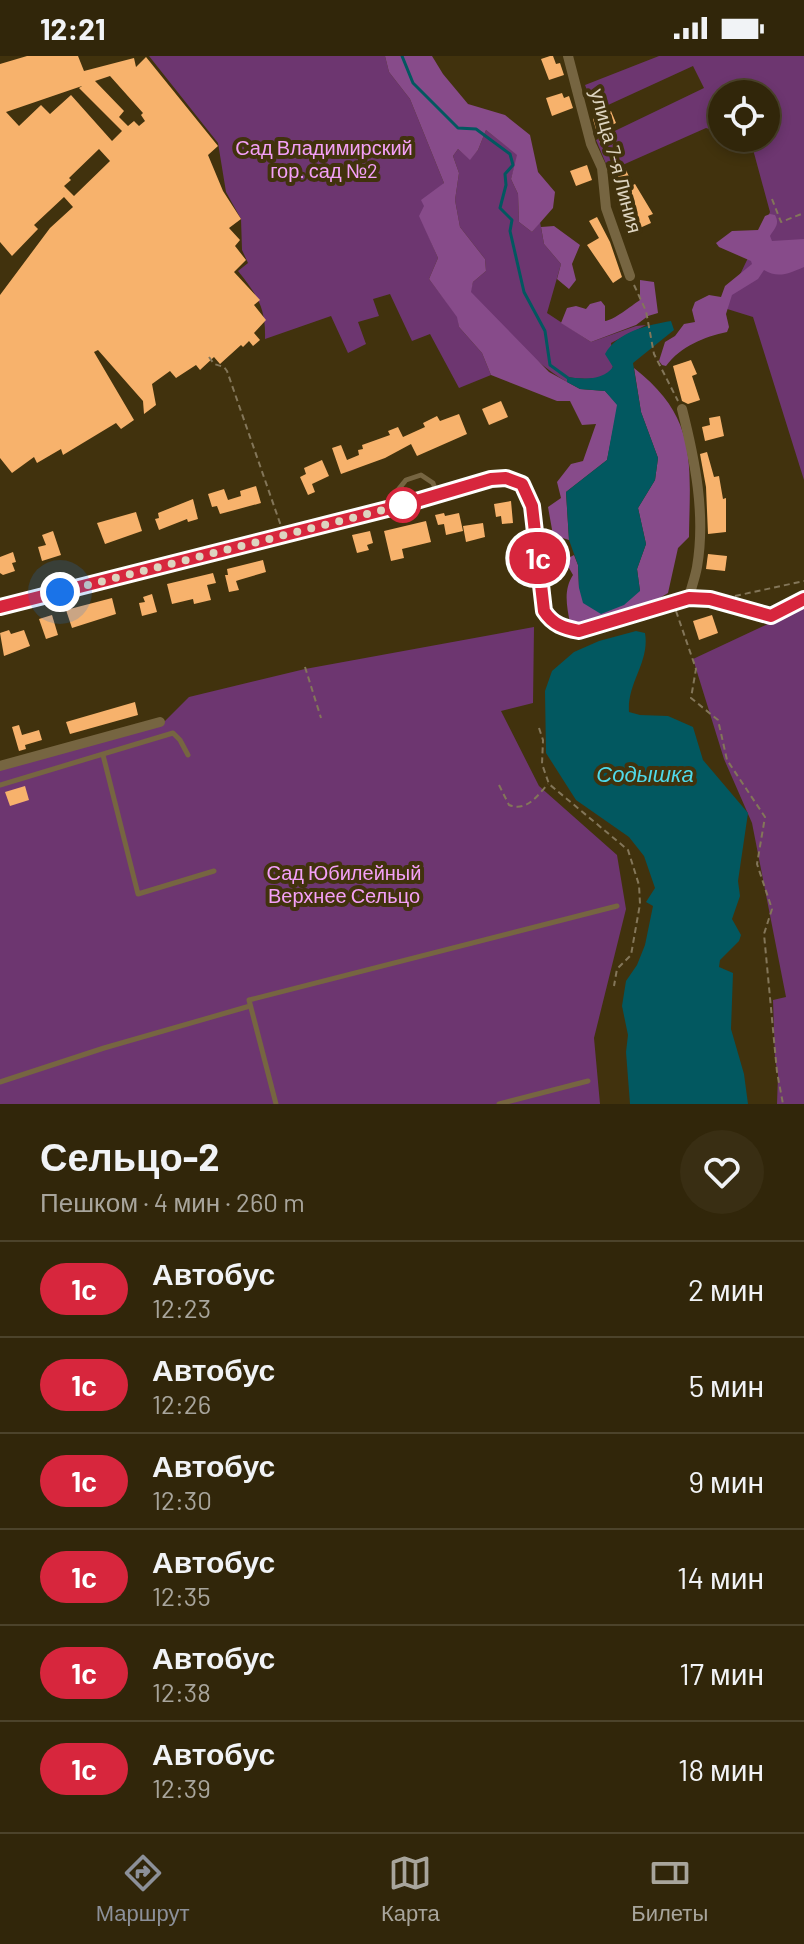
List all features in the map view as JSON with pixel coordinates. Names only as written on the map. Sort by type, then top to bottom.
[{"type":"street","name":"улица 7-я Линия","points":[[568,56],[591,144],[602,168],[606,208],[630,276]]},
{"type":"street","points":[[682,409],[696,461],[698,508],[697,567],[689,598]]},
{"type":"street","points":[[0,607],[506,478],[522,484],[532,506],[544,611],[550,620],[561,627],[579,631],[689,598],[715,600],[771,616],[804,599]]},
{"type":"street","points":[[0,766],[160,722]]},
{"type":"lane","points":[[381,510],[406,480],[421,475],[433,483],[438,495]]},
{"type":"lane","points":[[0,785],[173,733],[188,755]]},
{"type":"lane","points":[[103,755],[138,894],[214,871]]},
{"type":"lane","points":[[276,1104],[249,1000],[617,906]]},
{"type":"lane","points":[[0,1082],[250,1006]]},
{"type":"lane","points":[[499,1104],[588,1081]]},
{"type":"path","points":[[772,199],[781,222],[804,213]]},
{"type":"path","points":[[630,276],[646,311],[654,354],[682,409]]},
{"type":"path","points":[[209,357],[214,364],[227,371],[284,535]]},
{"type":"path","points":[[715,600],[804,581]]},
{"type":"path","points":[[673,604],[696,669],[691,698],[718,720],[727,760],[765,817],[757,864],[772,909],[764,934],[777,1072],[783,1104]]},
{"type":"path","points":[[305,667],[321,718]]},
{"type":"path","points":[[539,728],[543,740],[542,764],[549,784],[628,850],[639,885],[640,904],[631,955],[617,969],[614,986]]},
{"type":"path","points":[[499,785],[509,805],[516,808],[529,803],[549,784]]},
{"type":"green space","name":"Сад Владимирский гор. сад №2","points":[[149,56],[385,56],[389,72],[410,99],[444,183],[420,216],[438,258],[429,279],[458,317],[459,327],[482,353],[491,375],[459,388],[430,334],[412,341],[390,294],[373,299],[379,316],[358,322],[366,344],[348,353],[331,316],[265,339],[259,302],[238,271],[248,263],[242,250],[241,219],[226,192],[218,143]]},
{"type":"green space","points":[[659,56],[804,56],[804,480],[753,317],[724,308],[770,212],[754,152],[780,152],[780,80],[708,80],[708,129],[609,171],[596,140],[704,88],[693,66],[595,111],[585,85]]},
{"type":"green space","points":[[486,130],[518,155],[511,179],[518,194],[519,222],[532,232],[540,222],[544,244],[561,264],[547,313],[591,342],[646,325],[611,343],[613,366],[603,376],[591,379],[567,377],[567,382],[528,352],[470,292],[473,282],[486,271],[485,259],[460,227],[455,200],[459,173],[453,156],[458,149],[470,159],[478,150]]},
{"type":"green space","points":[[804,607],[804,1104],[777,1104],[773,1000],[786,997],[752,823],[724,759],[693,659]]},
{"type":"green space","name":"Сад Юбилейный Верхнее Сельцо","points":[[534,627],[533,703],[501,711],[539,786],[617,855],[626,909],[594,1038],[600,1104],[0,1104],[0,768],[161,725],[189,697],[305,669]]},
{"type":"shaded area","points":[[385,56],[432,56],[468,104],[505,115],[530,135],[538,172],[555,192],[553,208],[532,232],[519,222],[518,194],[511,179],[517,155],[486,130],[470,160],[458,149],[453,156],[459,173],[455,200],[460,227],[485,259],[486,271],[473,282],[471,292],[549,372],[580,389],[605,391],[618,405],[607,460],[566,492],[569,540],[553,535],[548,507],[561,498],[557,482],[571,464],[583,461],[596,424],[582,425],[570,401],[557,401],[491,375],[482,353],[459,327],[457,317],[429,279],[438,258],[419,216],[424,206],[421,200],[444,183],[410,99],[389,72]]},
{"type":"shaded area","points":[[775,215],[777,221],[770,236],[772,241],[804,239],[804,267],[779,275],[764,270],[758,279],[732,295],[726,314],[727,332],[694,343],[666,366],[662,365],[659,361],[665,342],[675,336],[684,324],[695,322],[692,310],[695,302],[709,295],[721,297],[725,286],[752,264],[716,243],[732,231],[758,230],[765,216]]},
{"type":"shaded area","points":[[554,226],[580,245],[572,264],[576,280],[569,289],[557,279],[561,264],[544,244],[541,227]]},
{"type":"shaded area","points":[[640,280],[654,282],[658,313],[636,325],[591,342],[561,323],[567,308],[576,306],[586,309],[590,304],[601,301],[605,306],[605,321],[613,318],[640,300]]},
{"type":"shaded area","points":[[634,368],[670,405],[680,424],[689,464],[689,537],[678,548],[668,593],[621,616],[595,622],[570,623],[567,593],[573,575],[569,568],[559,563],[574,555],[578,565],[579,588],[640,591],[637,569],[646,544],[638,508],[655,480],[658,458],[641,412]]},
{"type":"water","points":[[671,321],[674,330],[633,363],[641,412],[658,458],[655,480],[638,508],[646,544],[637,569],[640,591],[624,605],[601,614],[583,603],[578,565],[569,540],[566,492],[607,460],[617,405],[605,391],[580,389],[567,382],[567,377],[604,375],[613,367],[605,354],[617,340],[643,327]]},
{"type":"water","name":"Содышка","points":[[636,631],[645,633],[646,644],[631,692],[629,712],[668,716],[693,727],[703,760],[748,813],[738,881],[740,896],[732,919],[741,935],[720,960],[719,967],[733,973],[731,1029],[744,1074],[748,1104],[630,1104],[626,1052],[628,1035],[622,1006],[626,981],[645,945],[653,906],[646,902],[655,888],[644,856],[629,837],[576,800],[546,753],[545,691],[552,671],[574,652]]},
{"type":"building","points":[[27,56],[78,56],[84,71],[134,58],[136,67],[146,57],[218,146],[208,155],[223,191],[241,219],[229,228],[240,240],[235,246],[246,260],[234,272],[260,300],[254,305],[266,320],[254,333],[260,340],[253,346],[249,341],[220,364],[214,357],[200,370],[196,365],[176,378],[170,371],[152,384],[156,405],[144,414],[143,401],[98,350],[94,352],[134,420],[121,429],[116,423],[63,455],[61,449],[37,463],[34,457],[12,473],[0,458],[0,295],[50,228],[73,207],[64,197],[34,225],[38,229],[12,256],[0,242],[0,64]],"holes":[[[110,76],[143,113],[141,115],[145,121],[139,126],[134,121],[128,126],[119,117],[124,111],[95,81]],[[82,86],[79,88],[122,131],[112,141],[71,95],[50,114],[41,105],[19,126],[6,112]],[[99,149],[110,161],[74,196],[64,186],[71,180],[69,178]]]},
{"type":"building","points":[[550,56],[556,64],[560,63],[564,75],[549,80],[541,59]]},
{"type":"building","points":[[562,93],[564,98],[569,96],[573,108],[552,116],[546,98]]},
{"type":"building","points":[[611,111],[616,123],[610,126],[615,136],[600,143],[593,119]]},
{"type":"building","points":[[587,165],[592,180],[576,186],[570,171]]},
{"type":"building","points":[[624,166],[653,214],[648,216],[651,223],[633,231],[626,215],[630,213],[610,172]]},
{"type":"building","points":[[597,217],[622,277],[613,283],[587,245],[599,238],[589,221]]},
{"type":"building","points":[[691,360],[697,374],[692,376],[700,400],[688,404],[682,401],[673,366]]},
{"type":"building","points":[[501,401],[508,417],[489,425],[482,409]]},
{"type":"building","points":[[459,414],[467,434],[417,456],[411,444],[385,458],[341,474],[332,448],[341,445],[347,460],[359,455],[362,445],[390,435],[388,431],[398,427],[403,437],[425,427],[423,423],[437,416],[440,421]]},
{"type":"building","points":[[720,416],[724,436],[705,441],[702,427],[710,425],[709,418]]},
{"type":"building","points":[[707,452],[714,477],[719,476],[723,499],[726,498],[726,532],[708,534],[706,487],[700,454]]},
{"type":"building","points":[[322,460],[329,476],[312,484],[315,492],[308,495],[300,477],[306,474],[304,468]]},
{"type":"building","points":[[256,486],[261,503],[220,514],[217,506],[212,507],[208,494],[224,489],[228,500],[241,496],[240,491]]},
{"type":"building","points":[[193,499],[198,519],[188,522],[187,519],[159,530],[155,519],[159,518],[158,513]]},
{"type":"building","points":[[511,501],[513,523],[502,524],[501,516],[496,517],[494,504]]},
{"type":"building","points":[[136,512],[142,531],[105,544],[97,523]]},
{"type":"building","points":[[444,513],[445,516],[459,513],[463,531],[446,535],[444,524],[438,525],[435,515]]},
{"type":"building","points":[[426,521],[431,542],[402,549],[404,558],[391,561],[384,531]]},
{"type":"building","points":[[483,523],[485,537],[466,542],[463,526]]},
{"type":"building","points":[[53,531],[61,555],[42,561],[38,547],[46,545],[42,535]]},
{"type":"building","points":[[370,531],[373,543],[367,545],[369,550],[357,553],[352,535]]},
{"type":"building","points":[[13,552],[15,571],[3,575],[0,573],[0,557]]},
{"type":"building","points":[[708,554],[727,556],[725,571],[706,569]]},
{"type":"building","points":[[263,560],[266,572],[236,581],[239,590],[229,592],[225,575],[228,575],[227,569]]},
{"type":"building","points":[[213,573],[216,583],[207,585],[211,600],[194,604],[193,599],[172,604],[167,584]]},
{"type":"building","points":[[152,594],[157,612],[142,616],[139,603],[145,602],[143,597]]},
{"type":"building","points":[[112,598],[116,614],[72,628],[66,610]]},
{"type":"building","points":[[52,615],[58,635],[46,639],[39,619]]},
{"type":"building","points":[[712,615],[718,633],[699,640],[693,621]]},
{"type":"building","points":[[9,630],[11,634],[24,630],[30,646],[4,656],[0,633]]},
{"type":"building","points":[[135,702],[138,715],[70,734],[66,722]]},
{"type":"building","points":[[19,725],[22,735],[39,730],[42,740],[25,745],[26,749],[19,751],[12,727]]},
{"type":"building","points":[[25,786],[29,800],[10,806],[5,792]]},
{"type":"waterway","points":[[402,56],[413,83],[458,128],[476,129],[510,154],[513,165],[505,174],[506,185],[500,208],[512,220],[510,231],[524,292],[545,331],[550,365],[568,378]]},
{"type":"bus line","name":"1с","points":[[0,607],[403,505],[491,479],[506,478],[522,484],[528,493],[544,611],[550,620],[561,627],[579,631],[689,598],[710,599],[771,616],[804,599]]},
{"type":"route","points":[[60,592],[403,505]]}]
